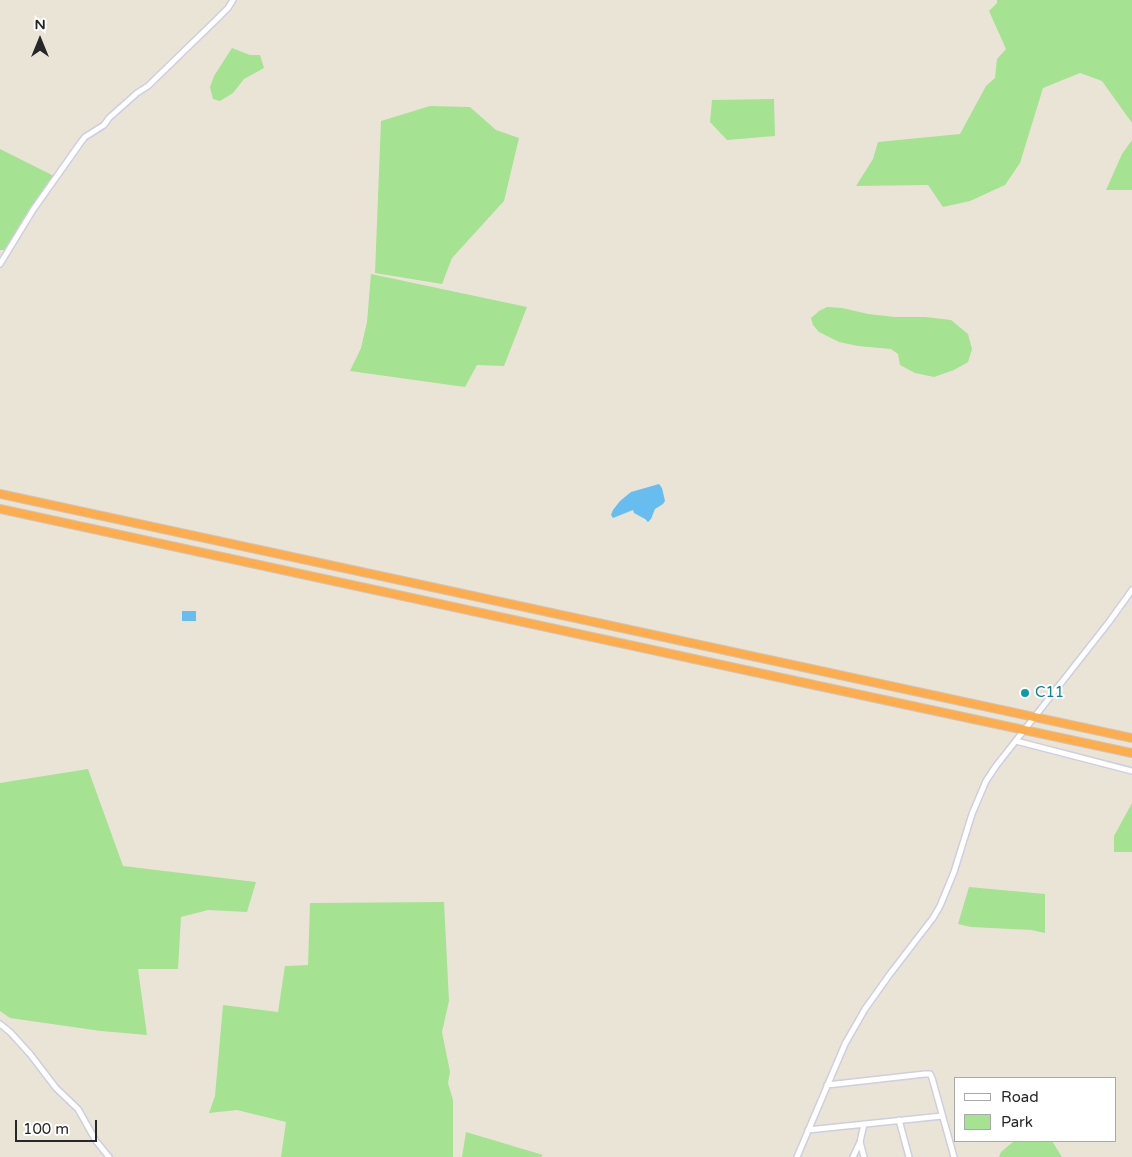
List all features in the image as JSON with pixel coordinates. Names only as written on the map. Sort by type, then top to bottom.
[{"type":"highway","points":[[0,494],[1132,738]]},
{"type":"highway","points":[[0,509],[1132,753]]},
{"type":"street","points":[[0,264],[32,210],[85,137],[104,125],[109,118],[137,93],[148,86],[228,8],[233,0]]},
{"type":"street","points":[[797,1157],[845,1044],[865,1009],[933,918],[950,881],[972,814],[986,781],[1132,590]]},
{"type":"street","points":[[1016,741],[1132,771]]},
{"type":"street","points":[[0,1024],[30,1054],[56,1088],[78,1109],[96,1141],[109,1157]]},
{"type":"street","points":[[827,1085],[930,1074],[954,1157]]},
{"type":"street","points":[[808,1130],[942,1116]]},
{"type":"street","points":[[899,1120],[909,1157]]},
{"type":"street","points":[[853,1157],[860,1142],[864,1124]]},
{"type":"street","points":[[860,1142],[864,1157]]},
{"type":"green space","points":[[997,0],[1132,0],[1132,123],[1102,81],[1080,73],[1043,88],[1020,163],[1005,185],[970,201],[943,207],[928,185],[856,186],[873,159],[878,142],[960,134],[986,86],[995,78],[997,59],[1006,49],[989,11],[997,3]]},
{"type":"green space","points":[[232,48],[250,55],[260,55],[264,68],[244,79],[233,93],[220,101],[213,99],[210,87],[214,76]]},
{"type":"green space","points":[[774,99],[775,136],[727,140],[710,122],[712,100]]},
{"type":"green space","points":[[430,106],[470,107],[496,130],[519,138],[504,201],[452,258],[442,284],[375,273],[381,121]]},
{"type":"green space","points":[[1132,140],[1132,190],[1106,190],[1122,154]]},
{"type":"green space","points":[[0,149],[56,177],[9,250],[0,250]]},
{"type":"green space","points":[[371,274],[527,307],[504,366],[477,365],[465,387],[350,371],[361,348],[367,322]]},
{"type":"green space","points":[[827,307],[895,317],[925,317],[951,320],[968,334],[972,349],[968,362],[954,370],[934,377],[915,373],[900,365],[898,354],[891,349],[839,342],[819,332],[813,325],[811,318]]},
{"type":"green space","points":[[88,769],[123,866],[256,882],[247,912],[208,910],[181,917],[178,969],[138,969],[147,1035],[101,1031],[10,1018],[0,1011],[0,783]]},
{"type":"green space","points":[[1132,803],[1132,852],[1114,852],[1114,836]]},
{"type":"green space","points":[[969,887],[1045,894],[1045,933],[1031,930],[971,927],[958,924]]},
{"type":"green space","points":[[444,902],[449,1001],[442,1032],[450,1072],[448,1083],[453,1100],[453,1157],[281,1157],[286,1122],[237,1110],[209,1113],[215,1096],[223,1005],[278,1012],[285,966],[308,965],[310,903]]},
{"type":"green space","points":[[466,1132],[543,1155],[541,1157],[462,1157]]},
{"type":"green space","points":[[1013,1142],[1053,1142],[1062,1157],[999,1157],[1001,1152]]},
{"type":"water","points":[[659,484],[665,501],[655,509],[648,522],[634,513],[633,510],[613,518],[611,515],[613,510],[631,492]]},
{"type":"water","points":[[182,611],[196,611],[196,621],[182,621]]},
{"type":"place","name":"C11","points":[[1025,693]]}]
